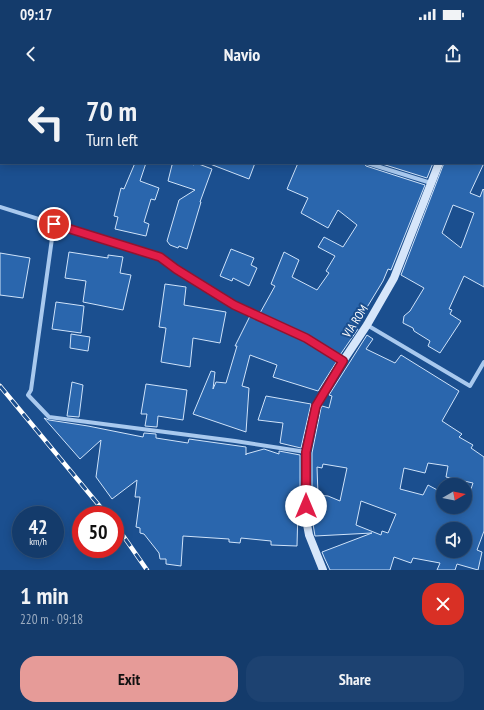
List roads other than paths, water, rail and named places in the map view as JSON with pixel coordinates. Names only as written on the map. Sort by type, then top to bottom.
[{"type":"main road","name":"VIA ROM","points":[[321,566],[309,534],[306,519],[306,452],[316,406],[343,361],[367,326],[394,278],[439,164]]},
{"type":"street","points":[[370,164],[432,183]]},
{"type":"street","points":[[0,207],[160,257],[176,269],[234,305],[306,338],[343,361]]},
{"type":"street","points":[[54,224],[31,390],[28,396],[49,417],[235,441],[306,452]]},
{"type":"street","points":[[367,326],[470,386],[484,362]]},
{"type":"railway","points":[[0,386],[100,506]]},
{"type":"railway","points":[[124,537],[147,570]]}]
